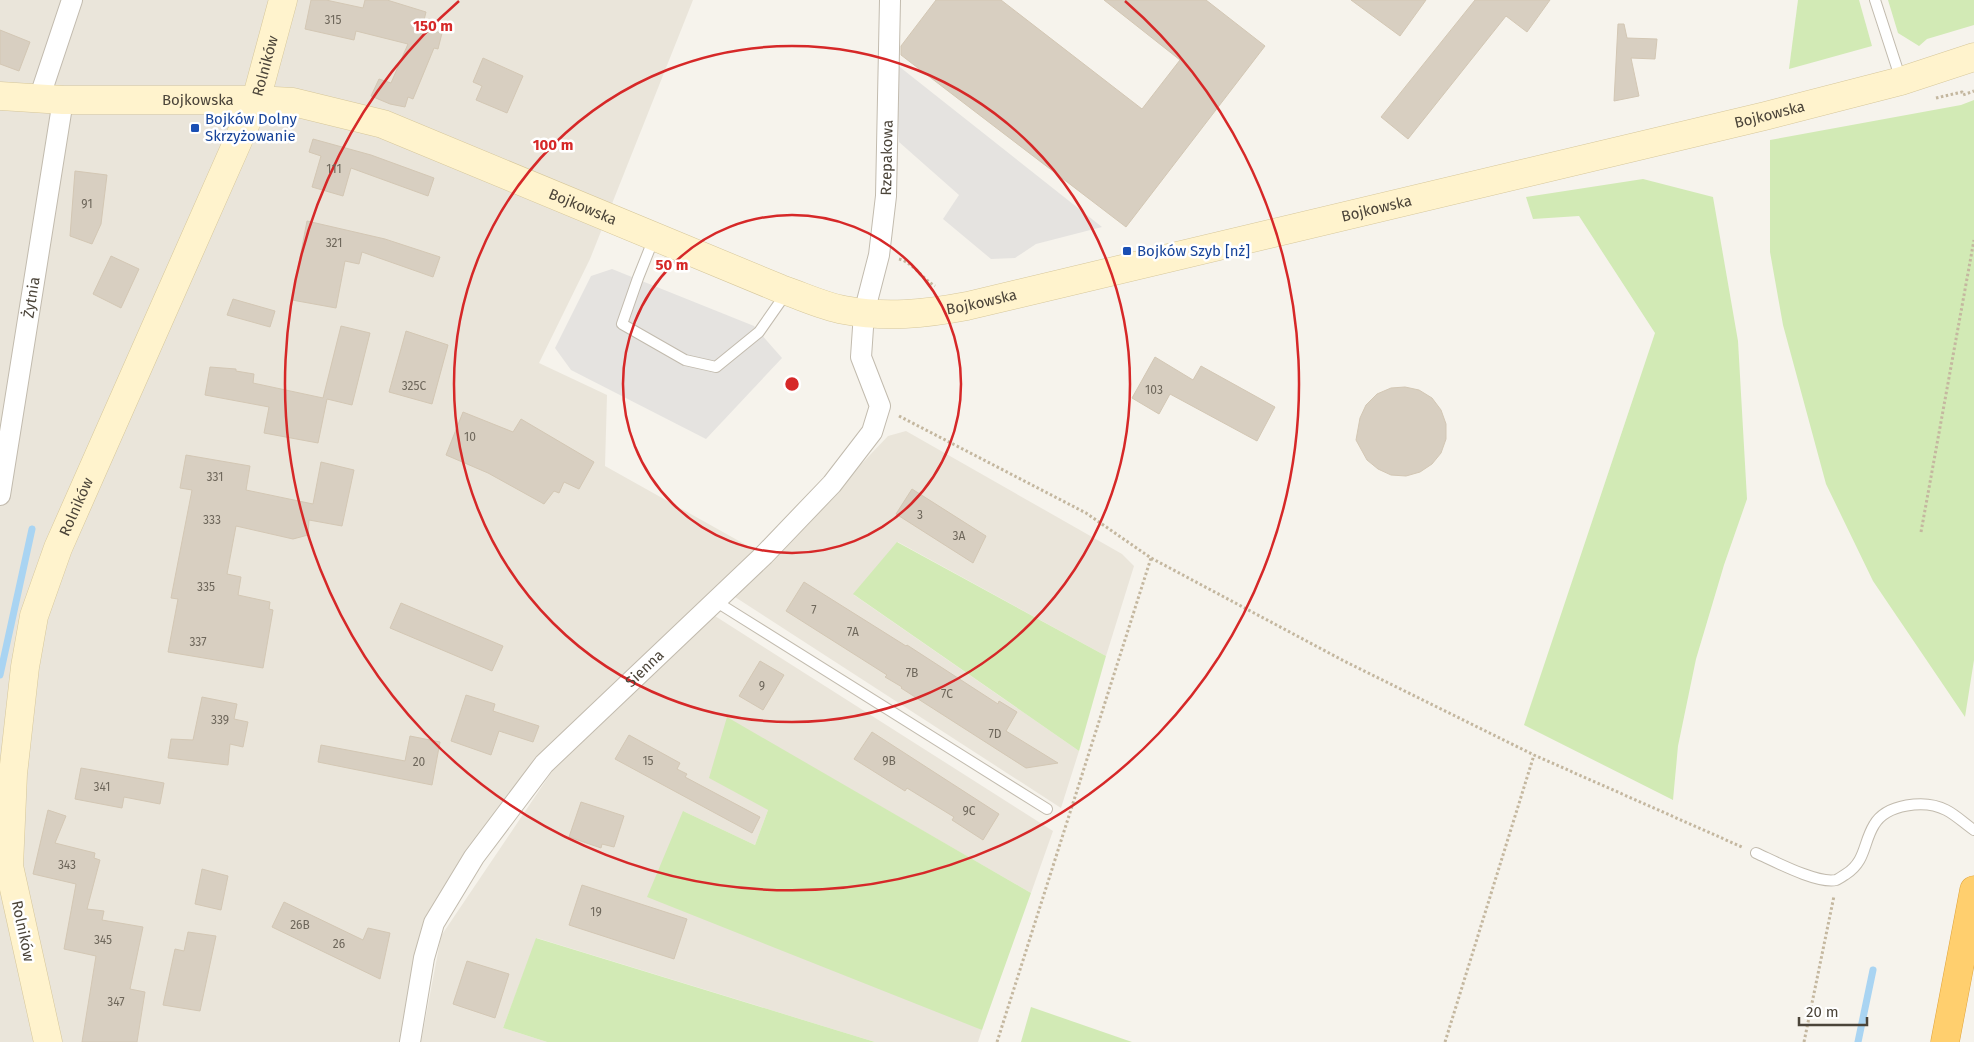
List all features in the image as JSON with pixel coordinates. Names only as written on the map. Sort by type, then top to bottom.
[{"type":"highway","points":[[1945,1042],[1974,890]]},
{"type":"street","name":"Żytnia","points":[[0,495],[51,100],[72,0]]},
{"type":"street","name":"Rolników","points":[[48,1042],[9,866],[8,773],[34,616],[58,548],[256,100],[283,0]]},
{"type":"street","name":"Rzepakowa","points":[[864,313],[879,255],[886,196],[890,0]]},
{"type":"street","name":"Bojkowska","points":[[0,96],[51,100],[256,100],[293,102],[383,124],[821,304],[864,313],[915,314],[967,306],[1765,116],[1901,81],[1974,56]]},
{"type":"street","points":[[864,313],[861,356],[880,406]]},
{"type":"street","name":"Sienna","points":[[410,1042],[424,958],[434,923],[474,857],[544,764],[764,555],[832,484],[872,432],[880,406]]},
{"type":"lane","points":[[1874,0],[1901,81]]},
{"type":"lane","points":[[655,236],[622,324],[685,360],[716,368],[759,332],[788,291]]},
{"type":"lane","points":[[715,601],[1047,809]]},
{"type":"lane","points":[[1756,853],[1790,869],[1820,879],[1836,880],[1855,868],[1874,825],[1891,809],[1917,804],[1945,809],[1974,830]]},
{"type":"path","points":[[1962,92],[1963,95],[1974,91]]},
{"type":"path","points":[[1922,532],[1974,240]]},
{"type":"path","points":[[880,406],[1086,512],[1151,558],[1344,662],[1534,755],[1756,853]]},
{"type":"path","points":[[997,1042],[1151,558]]},
{"type":"path","points":[[1445,1042],[1534,755]]},
{"type":"path","points":[[1804,1042],[1836,880]]},
{"type":"shaded area","points":[[0,0],[693,0],[590,259],[539,363],[607,395],[605,466],[764,555],[544,764],[434,923],[410,1042],[0,1042]]},
{"type":"shaded area","points":[[896,64],[1102,227],[1036,244],[1015,258],[991,259],[943,219],[959,195],[899,142]]},
{"type":"shaded area","points":[[612,269],[754,326],[782,358],[706,439],[571,370],[555,348],[591,276]]},
{"type":"shaded area","points":[[906,431],[1122,554],[1134,566],[1106,656],[898,542],[854,595],[1079,751],[1061,808],[735,597],[888,436]]},
{"type":"shaded area","points":[[715,616],[1053,831],[1031,893],[727,718],[768,810],[755,845],[683,811],[982,1030],[978,1042],[875,1042],[537,938],[503,1028],[547,1042],[421,1042],[441,936],[559,761]]},
{"type":"green space","points":[[1798,0],[1859,0],[1872,46],[1789,69]]},
{"type":"green space","points":[[1888,0],[1974,0],[1974,25],[1927,39],[1919,46],[1898,33]]},
{"type":"green space","points":[[1974,100],[1974,660],[1965,717],[1873,581],[1826,484],[1783,325],[1770,252],[1770,140],[1961,105]]},
{"type":"green space","points":[[1643,179],[1713,197],[1738,341],[1747,499],[1724,565],[1696,659],[1678,746],[1673,800],[1524,725],[1655,333],[1579,216],[1533,219],[1526,197]]},
{"type":"green space","points":[[897,542],[1106,656],[1079,751],[853,594]]},
{"type":"green space","points":[[727,717],[1031,893],[982,1030],[647,897],[683,811],[755,845],[768,810],[709,778]]},
{"type":"green space","points":[[536,938],[875,1042],[547,1042],[503,1028]]},
{"type":"green space","points":[[1031,1007],[1132,1042],[1021,1042]]},
{"type":"building","points":[[311,0],[326,0],[363,8],[365,0],[387,0],[426,12],[422,28],[442,33],[438,49],[434,48],[413,99],[408,97],[405,107],[390,104],[371,96],[379,79],[391,83],[408,44],[356,31],[354,40],[305,29]]},
{"type":"building","points":[[936,0],[1001,0],[1142,109],[1180,60],[1104,0],[1206,0],[1265,46],[1126,227],[901,55],[901,46]]},
{"type":"building","points":[[1351,0],[1426,0],[1400,36]]},
{"type":"building","points":[[1475,0],[1550,0],[1527,32],[1506,16],[1408,139],[1381,117]]},
{"type":"building","points":[[1618,24],[1624,24],[1627,38],[1657,39],[1655,59],[1631,58],[1639,96],[1614,101]]},
{"type":"building","points":[[0,30],[30,42],[19,71],[0,64]]},
{"type":"building","points":[[483,58],[523,76],[507,113],[476,100],[482,86],[473,82]]},
{"type":"building","points":[[313,139],[371,155],[434,178],[428,196],[351,168],[343,196],[312,187],[321,156],[309,152]]},
{"type":"building","points":[[75,171],[107,175],[101,224],[92,244],[70,236]]},
{"type":"building","points":[[307,221],[385,239],[440,257],[433,277],[362,252],[359,264],[345,261],[336,308],[292,300]]},
{"type":"building","points":[[111,256],[139,269],[121,308],[93,294]]},
{"type":"building","points":[[233,299],[275,311],[270,327],[227,315]]},
{"type":"building","points":[[341,326],[370,333],[352,405],[327,399],[318,443],[264,433],[269,407],[205,395],[210,367],[236,369],[236,371],[254,374],[253,383],[323,398]]},
{"type":"building","points":[[406,331],[448,345],[432,404],[389,392]]},
{"type":"building","points":[[1155,357],[1193,380],[1201,366],[1275,407],[1257,441],[1170,394],[1159,414],[1132,398]]},
{"type":"building","points":[[1405,387],[1419,390],[1432,398],[1441,410],[1446,424],[1446,439],[1441,453],[1432,464],[1420,472],[1406,476],[1391,475],[1378,469],[1367,460],[1356,440],[1360,418],[1366,405],[1377,394],[1391,388]]},
{"type":"building","points":[[463,412],[513,432],[521,419],[594,462],[579,489],[564,482],[559,493],[554,491],[544,504],[488,473],[446,455]]},
{"type":"building","points":[[186,455],[250,466],[246,490],[313,504],[321,462],[354,470],[342,526],[309,520],[308,535],[293,539],[236,526],[227,574],[241,577],[238,595],[270,602],[269,609],[273,610],[263,668],[168,652],[178,599],[171,598],[192,490],[180,488]]},
{"type":"building","points":[[912,489],[986,536],[973,563],[896,514]]},
{"type":"building","points":[[804,582],[907,645],[998,704],[999,701],[1017,712],[1006,731],[1058,763],[1026,768],[901,688],[885,677],[887,675],[786,611]]},
{"type":"building","points":[[401,603],[503,646],[492,671],[390,628]]},
{"type":"building","points":[[760,661],[784,675],[763,710],[739,696]]},
{"type":"building","points":[[466,695],[495,704],[493,711],[539,726],[533,742],[499,731],[491,755],[451,741]]},
{"type":"building","points":[[202,697],[237,704],[234,719],[248,722],[243,747],[230,744],[228,765],[168,758],[171,739],[193,740]]},
{"type":"building","points":[[872,732],[999,814],[983,840],[952,820],[954,817],[907,788],[905,791],[854,759]]},
{"type":"building","points":[[629,735],[680,763],[677,769],[687,774],[685,777],[760,817],[752,833],[615,759]]},
{"type":"building","points":[[410,736],[440,742],[432,785],[318,762],[321,745],[405,761]]},
{"type":"building","points":[[81,768],[164,783],[160,804],[124,797],[122,808],[75,799]]},
{"type":"building","points":[[581,802],[624,816],[614,847],[602,844],[601,848],[569,837]]},
{"type":"building","points":[[48,810],[66,816],[55,843],[95,853],[94,858],[100,860],[87,909],[104,911],[102,920],[143,927],[130,989],[145,992],[137,1042],[82,1042],[96,956],[64,949],[76,884],[33,874]]},
{"type":"building","points":[[202,869],[228,876],[221,910],[195,904]]},
{"type":"building","points":[[582,885],[687,919],[674,959],[569,925]]},
{"type":"building","points":[[284,902],[363,940],[368,928],[390,933],[380,979],[272,927]]},
{"type":"building","points":[[188,932],[216,936],[200,1011],[163,1005],[175,949],[184,951]]},
{"type":"building","points":[[467,961],[509,974],[495,1018],[453,1004]]},
{"type":"waterway","points":[[0,675],[32,529]]},
{"type":"waterway","points":[[1858,1042],[1873,970]]},
{"type":"place","name":"Bojków Dolny Skrzyżowanie","points":[[195,128]]},
{"type":"place","name":"Bojków Szyb [nż]","points":[[1127,251]]}]
